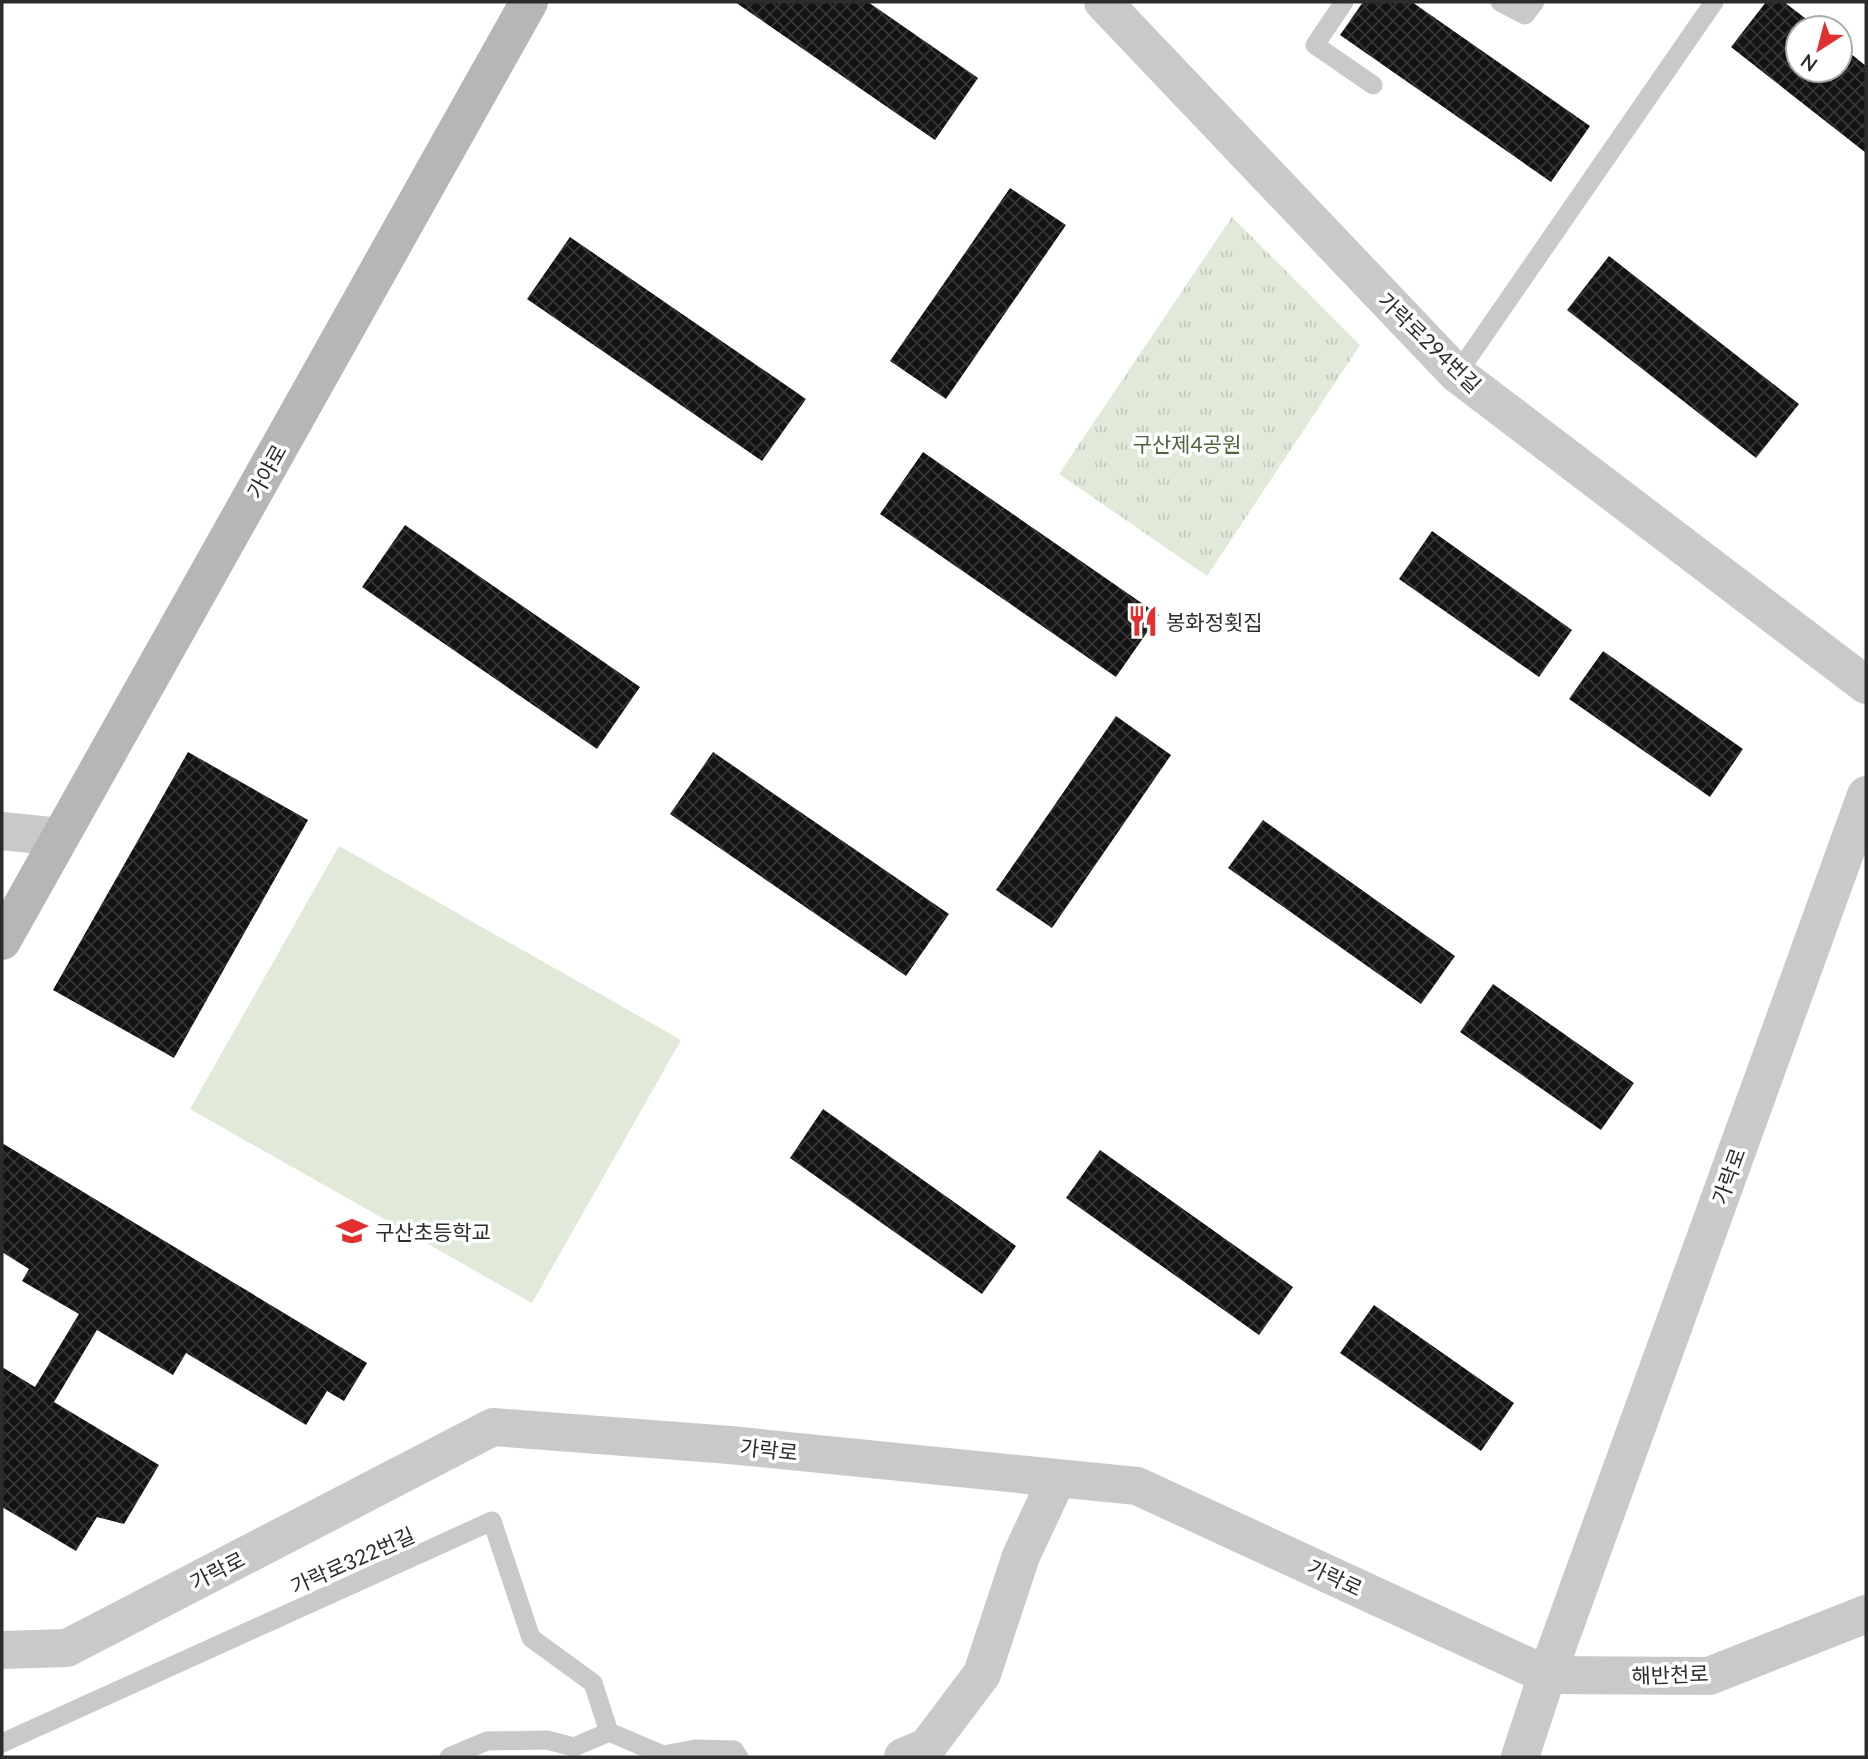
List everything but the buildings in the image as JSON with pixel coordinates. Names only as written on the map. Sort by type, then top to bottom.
[{"type":"main road","name":"가야로","points":[[2,941],[530,2]]},
{"type":"street","name":"가락로294번길","points":[[1103,2],[1457,374],[1866,685]]},
{"type":"street","name":"가락로","points":[[1520,1757],[1547,1675],[1866,795]]},
{"type":"street","points":[[2,831],[60,837]]},
{"type":"street","name":"가락로","points":[[2,1650],[67,1648],[493,1427],[730,1445],[1137,1486],[1547,1675]]},
{"type":"street","points":[[903,1757],[927,1747],[982,1674],[1021,1556],[1057,1479]]},
{"type":"street","name":"해반천로","points":[[1547,1675],[1709,1676],[1866,1614]]},
{"type":"lane","points":[[1344,2],[1315,45],[1373,85]]},
{"type":"lane","points":[[1500,2],[1525,15],[1535,2]]},
{"type":"lane","points":[[1457,374],[1714,2]]},
{"type":"lane","name":"가락로322번길","points":[[2,1743],[492,1521],[531,1638],[593,1683],[609,1732]]},
{"type":"lane","points":[[449,1757],[487,1741],[547,1740],[574,1747],[609,1732],[663,1755],[695,1749],[734,1750],[739,1757]]},
{"type":"green space","name":"구산제4공원","points":[[1232,217],[1360,345],[1207,576],[1059,474]]},
{"type":"green space","points":[[339,846],[681,1040],[532,1303],[190,1109]]},
{"type":"place","name":"봉화정횟집","points":[[1143,621]]},
{"type":"place","name":"구산초등학교","points":[[352,1231]]}]
